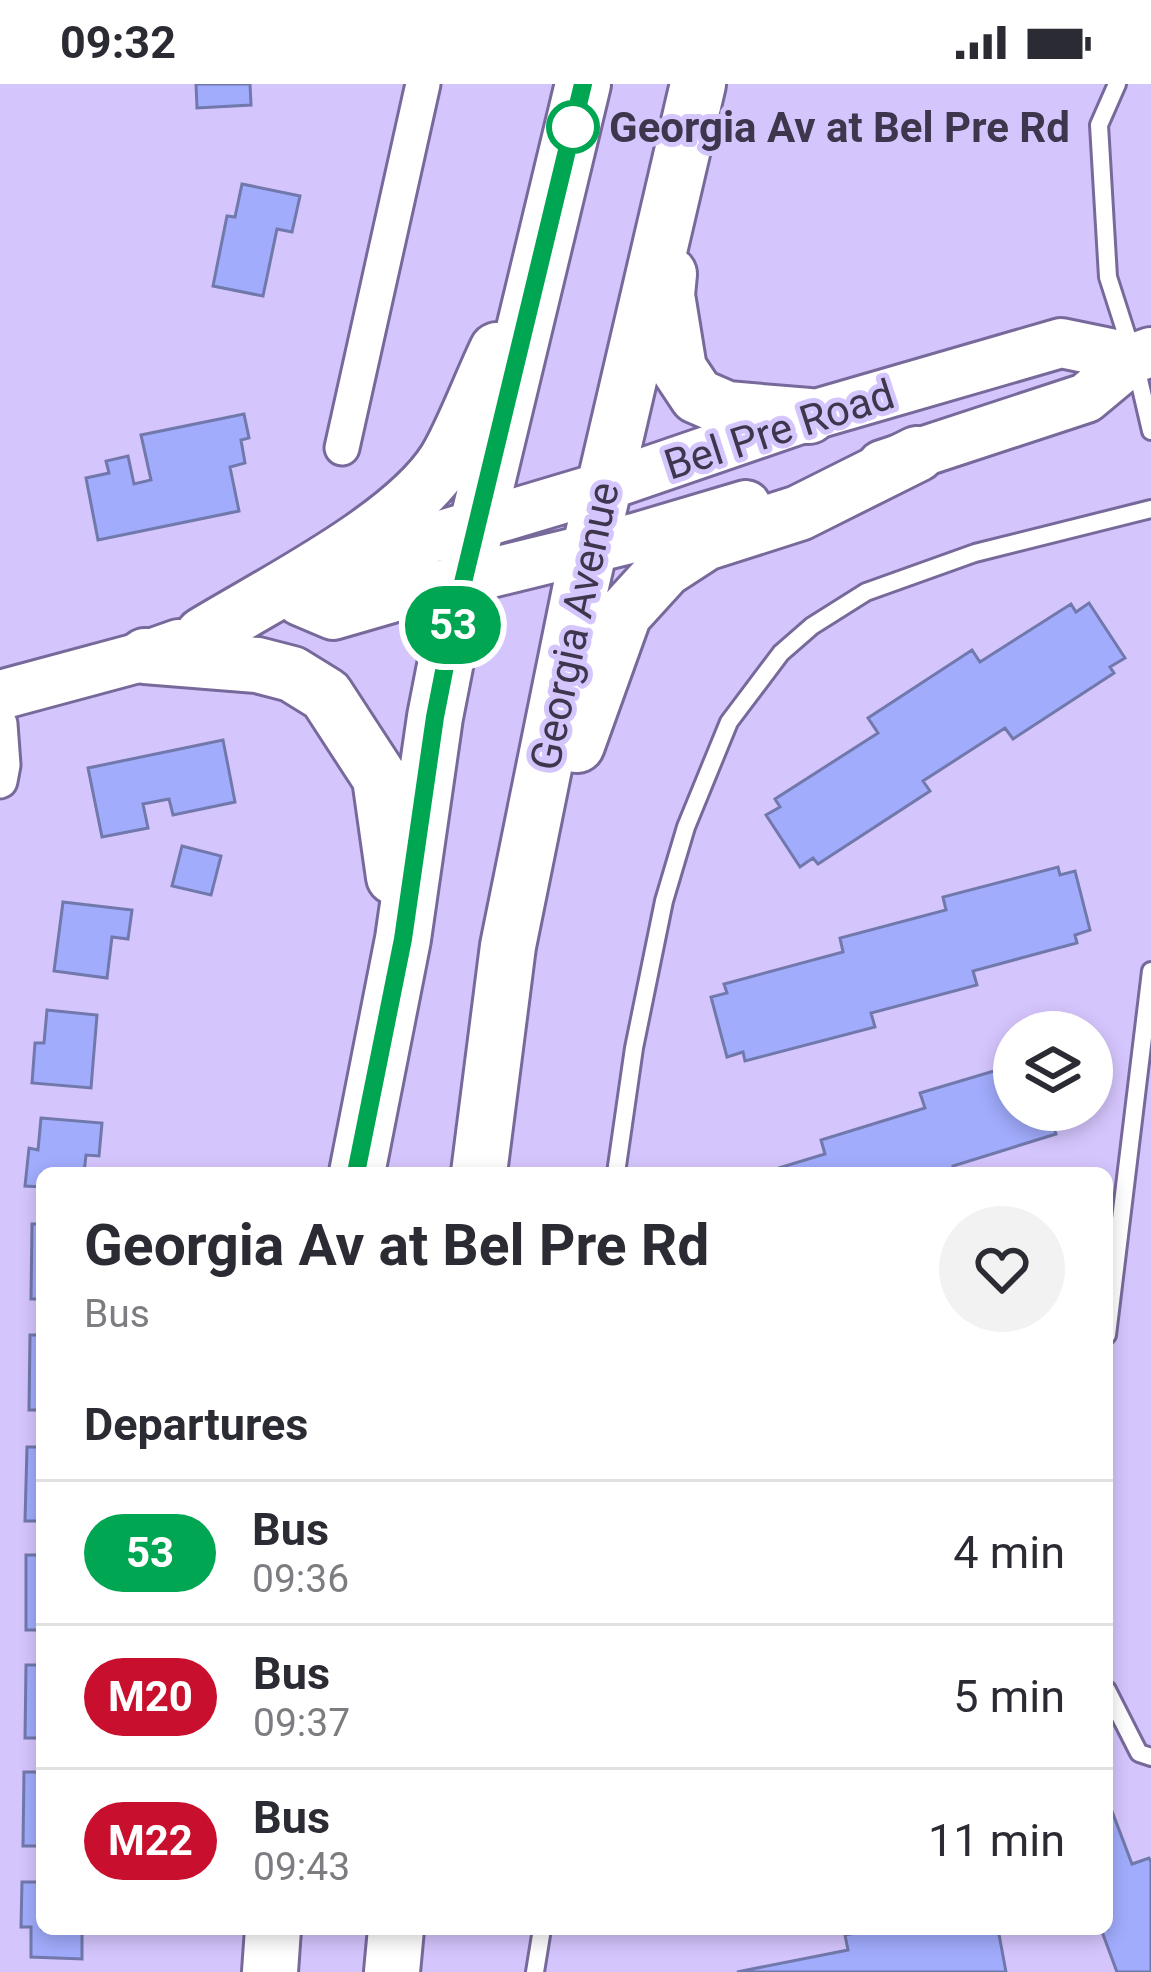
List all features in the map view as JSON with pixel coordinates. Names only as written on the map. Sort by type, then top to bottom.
[{"type":"main road","points":[[358,1167],[403,939],[435,717],[583,84]]},
{"type":"main road","name":"Georgia Avenue","points":[[480,1167],[512,928],[602,487],[698,84]]},
{"type":"main road","points":[[674,187],[667,295],[679,369],[697,397],[728,409],[809,416]]},
{"type":"main road","points":[[203,634],[359,540],[417,494],[446,461],[548,238]]},
{"type":"main road","name":"Bel Pre Road","points":[[0,695],[145,656],[300,601],[319,575],[602,487],[809,416],[1061,343],[1143,355]]},
{"type":"main road","name":"Bel Pre Road","points":[[300,601],[333,615],[589,550],[917,454],[1086,398],[1143,355]]},
{"type":"main road","points":[[512,928],[624,614],[665,569],[705,543],[799,513],[917,454]]},
{"type":"main road","points":[[145,656],[257,665],[292,674],[326,695],[380,778],[403,939]]},
{"type":"main road","points":[[270,1972],[273,1935]]},
{"type":"main road","points":[[392,1972],[395,1935]]},
{"type":"street","points":[[342,448],[423,84]]},
{"type":"street","points":[[0,724],[0,781]]},
{"type":"lane","points":[[1117,84],[1100,125],[1108,277],[1143,355],[1151,431]]},
{"type":"lane","points":[[617,1167],[634,1048],[686,826],[729,722],[781,652],[866,592],[975,553],[1151,509]]},
{"type":"lane","points":[[1113,1285],[1151,971]]},
{"type":"lane","points":[[1113,1702],[1139,1753],[1151,1757]]},
{"type":"lane","points":[[535,1972],[541,1935]]},
{"type":"building","points":[[196,84],[250,84],[251,105],[197,108]]},
{"type":"building","points":[[242,184],[300,196],[292,232],[277,229],[263,296],[213,286],[227,216],[235,217]]},
{"type":"building","points":[[244,414],[249,438],[241,440],[245,463],[230,467],[239,511],[98,540],[86,478],[109,473],[106,461],[128,456],[134,484],[151,480],[141,435]]},
{"type":"building","points":[[1089,603],[1125,658],[1110,667],[1114,673],[1013,739],[1005,728],[923,781],[930,791],[818,864],[813,858],[800,867],[766,815],[780,807],[775,799],[878,733],[868,718],[972,650],[980,662],[1071,604],[1076,612]]},
{"type":"building","points":[[223,740],[235,802],[173,815],[169,799],[143,804],[148,828],[102,837],[88,768]]},
{"type":"building","points":[[182,846],[221,856],[211,895],[172,886]]},
{"type":"building","points":[[1058,867],[1060,875],[1075,871],[1090,930],[1075,935],[1077,943],[973,971],[977,985],[871,1013],[875,1027],[745,1061],[743,1052],[727,1057],[711,997],[727,993],[724,984],[843,952],[840,938],[946,910],[943,897]]},
{"type":"building","points":[[63,902],[132,910],[128,939],[112,937],[107,978],[54,971]]},
{"type":"building","points":[[47,1010],[97,1015],[91,1088],[32,1083],[35,1043],[44,1043]]},
{"type":"building","points":[[993,1071],[993,1131],[1056,1134],[953,1167],[782,1167],[825,1154],[821,1140],[925,1108],[920,1093]]},
{"type":"building","points":[[41,1118],[102,1123],[99,1156],[86,1155],[85,1167],[36,1167],[36,1187],[25,1186],[29,1148],[38,1150]]},
{"type":"building","points":[[32,1224],[36,1224],[36,1299],[31,1299]]},
{"type":"building","points":[[30,1335],[36,1335],[36,1410],[29,1410]]},
{"type":"building","points":[[27,1447],[36,1447],[36,1521],[25,1521]]},
{"type":"building","points":[[26,1555],[36,1555],[36,1630],[26,1630]]},
{"type":"building","points":[[26,1665],[36,1665],[36,1738],[25,1738]]},
{"type":"building","points":[[24,1772],[36,1772],[36,1846],[23,1846]]},
{"type":"building","points":[[1113,1814],[1132,1864],[1149,1858],[1151,1862],[1151,1972],[1117,1972],[1103,1935],[1113,1935]]},
{"type":"building","points":[[22,1882],[36,1882],[36,1935],[82,1935],[82,1959],[31,1957],[31,1927],[21,1927]]},
{"type":"building","points":[[845,1935],[999,1935],[1006,1972],[737,1972],[848,1950]]},
{"type":"bus line","name":"53","points":[[357,1167],[403,939],[454,620],[583,84]]},
{"type":"place","name":"Georgia Av at Bel Pre Rd","points":[[573,127]]}]
